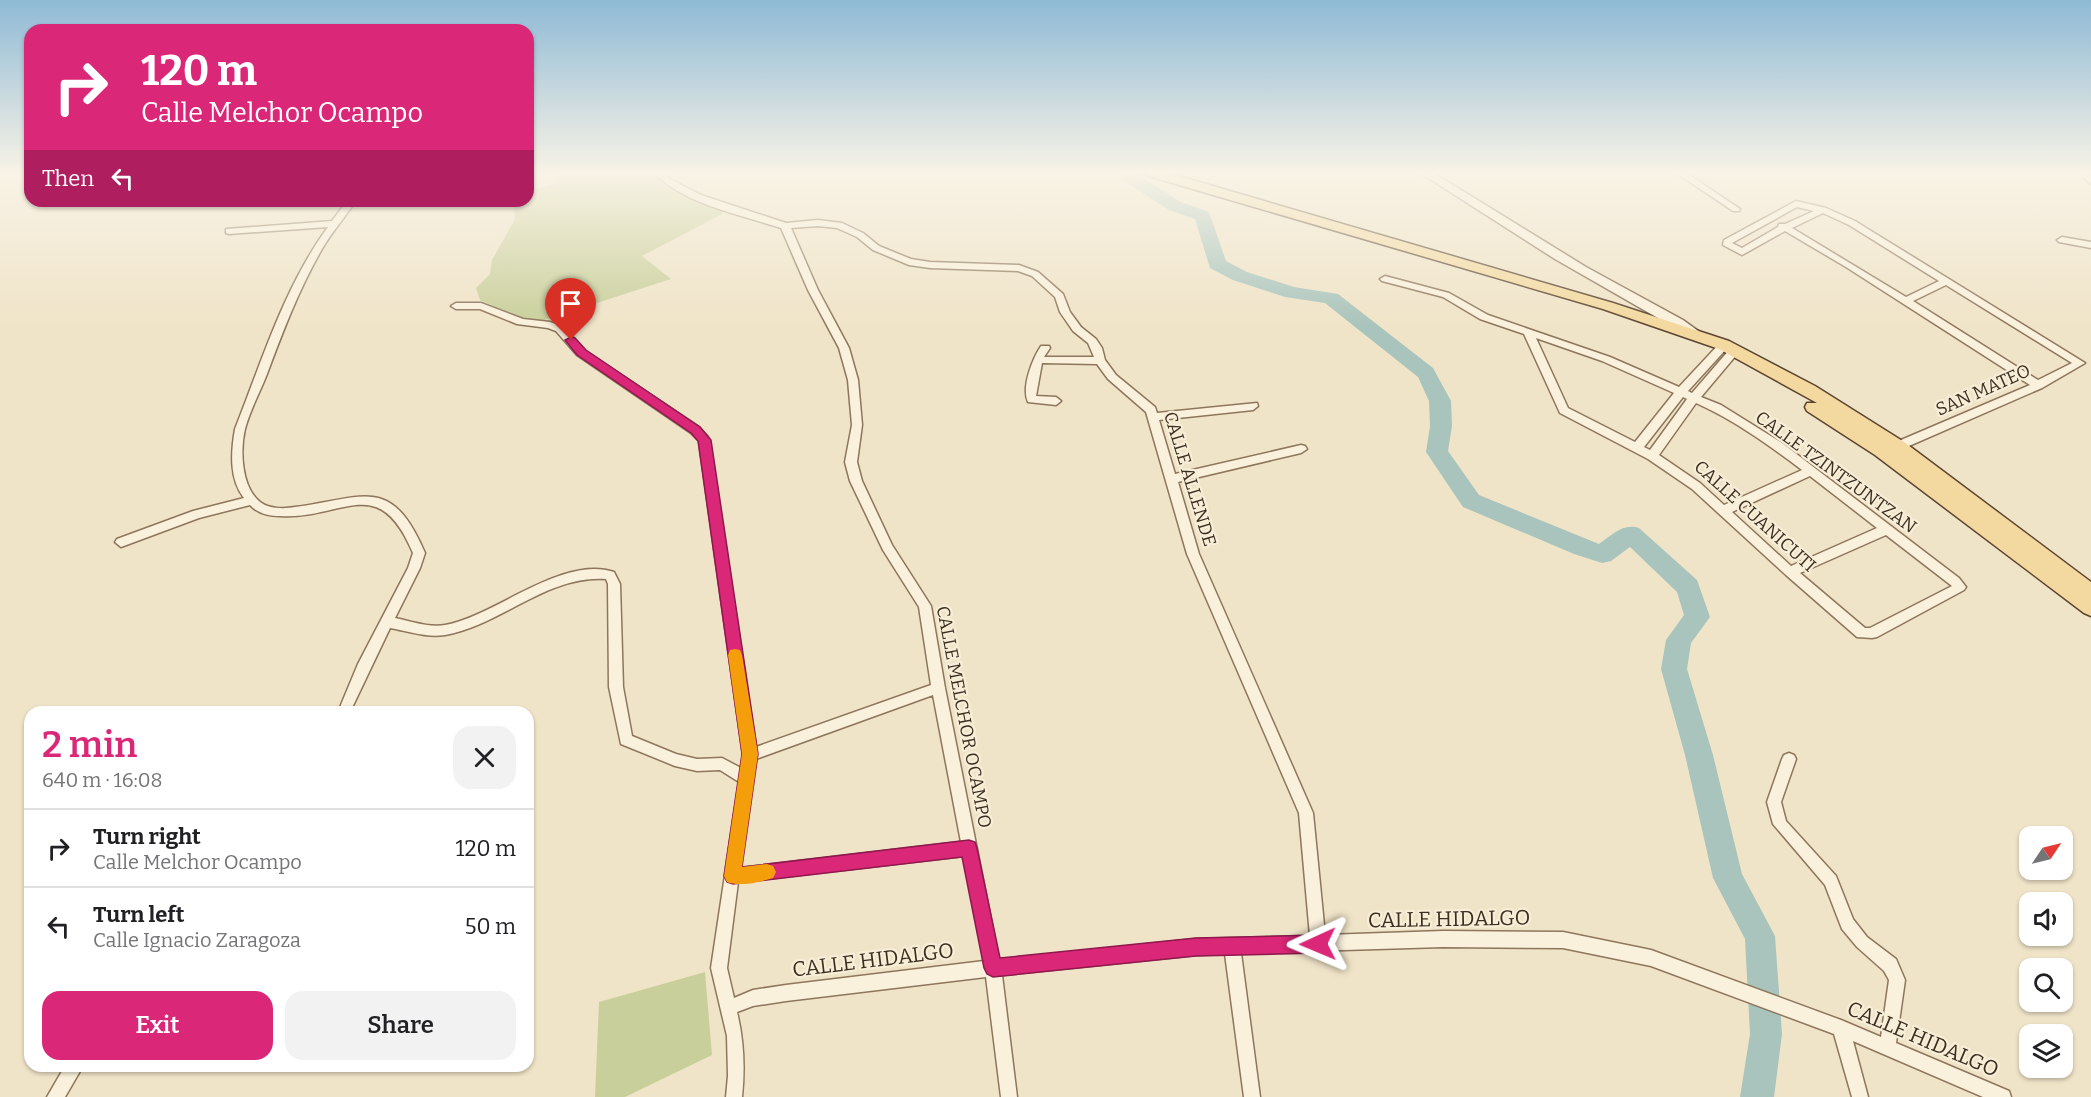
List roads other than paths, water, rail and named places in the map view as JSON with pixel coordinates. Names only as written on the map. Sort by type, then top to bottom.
[{"type":"main road","points":[[1327,223],[1608,306],[1718,347],[1818,395],[1898,446],[2091,592]]},
{"type":"main road","points":[[1718,347],[1843,424],[2091,608]]},
{"type":"street","points":[[777,223],[785,226]]},
{"type":"street","name":"CALLE ALLENDE","points":[[785,226],[816,223]]},
{"type":"street","name":"CALLE ALLENDE","points":[[820,223],[838,225],[860,235],[876,248],[909,261],[1019,268],[1035,274],[1060,296],[1065,312],[1077,329],[1092,340],[1097,348],[1100,361],[1120,384],[1151,410],[1193,554],[1306,813],[1318,944]]},
{"type":"street","points":[[1507,223],[1608,285],[1673,318],[1718,347]]},
{"type":"street","points":[[1759,223],[1727,242],[1729,247],[1742,252],[1795,223]]},
{"type":"street","points":[[1778,223],[2038,385]]},
{"type":"street","points":[[1851,223],[1947,281]]},
{"type":"street","points":[[229,231],[335,224]]},
{"type":"street","points":[[335,224],[319,246],[293,294],[240,429],[236,451],[242,485],[250,501],[257,507],[271,512],[293,512],[366,500],[382,503],[399,515],[419,553],[414,568],[364,664],[346,706]]},
{"type":"street","name":"CALLE MELCHOR OCAMPO","points":[[785,226],[813,290],[844,348],[853,380],[856,425],[851,462],[853,471],[887,547],[925,606],[938,688],[993,968],[1009,1097]]},
{"type":"street","points":[[2062,240],[2091,246]]},
{"type":"street","name":"CALLE TZINTZUNTZAN","points":[[1385,279],[1446,295],[1484,317],[1606,359],[1682,392],[1747,426],[1811,471],[1960,586],[1872,633],[1862,633]]},
{"type":"street","points":[[1905,301],[1947,281]]},
{"type":"street","name":"SAN MATEO","points":[[1898,446],[2038,385],[2080,363],[1947,281]]},
{"type":"street","points":[[456,306],[481,306],[521,322],[550,324],[561,329],[582,352],[695,430],[704,440],[750,754],[719,969],[735,1036],[734,1097]]},
{"type":"street","name":"CALLE CUANICUTI","points":[[1528,332],[1564,410],[1652,456],[1696,486],[1790,572],[1862,633]]},
{"type":"street","points":[[1637,448],[1718,347]]},
{"type":"street","points":[[1652,456],[1694,398],[1718,347]]},
{"type":"street","points":[[1045,348],[1037,360],[1032,399],[1056,401]]},
{"type":"street","points":[[1037,360],[1100,361]]},
{"type":"street","points":[[1153,417],[1253,406]]},
{"type":"street","points":[[1171,479],[1301,449]]},
{"type":"street","points":[[1722,511],[1811,471]]},
{"type":"street","points":[[122,542],[197,514],[250,501]]},
{"type":"street","points":[[1790,572],[1887,529]]},
{"type":"street","points":[[387,622],[443,631],[564,581],[600,573],[609,575],[614,584],[616,687],[626,740],[675,760],[698,765],[722,764],[746,778]]},
{"type":"street","points":[[750,754],[938,688]]},
{"type":"street","points":[[1789,759],[1774,802],[1779,824],[1831,881],[1847,924],[1862,942],[1890,964],[1897,980],[1887,1048]]},
{"type":"street","points":[[733,876],[969,848]]},
{"type":"street","name":"CALLE HIDALGO","points":[[728,1008],[753,998],[993,968],[1196,947],[1443,939],[1563,940],[1651,958],[1838,1027],[2003,1097]]},
{"type":"street","points":[[1232,946],[1252,1097]]},
{"type":"street","points":[[1838,1027],[1860,1097]]},
{"type":"street","points":[[55,1097],[71,1072]]},
{"type":"waterway","points":[[1205,223],[1217,264],[1240,276],[1292,293],[1331,298],[1426,373],[1440,401],[1441,426],[1437,452],[1471,501],[1582,548],[1602,554],[1631,534],[1688,587],[1697,617],[1679,640],[1674,669],[1699,755],[1728,878],[1760,936],[1766,1034],[1757,1097]]}]
